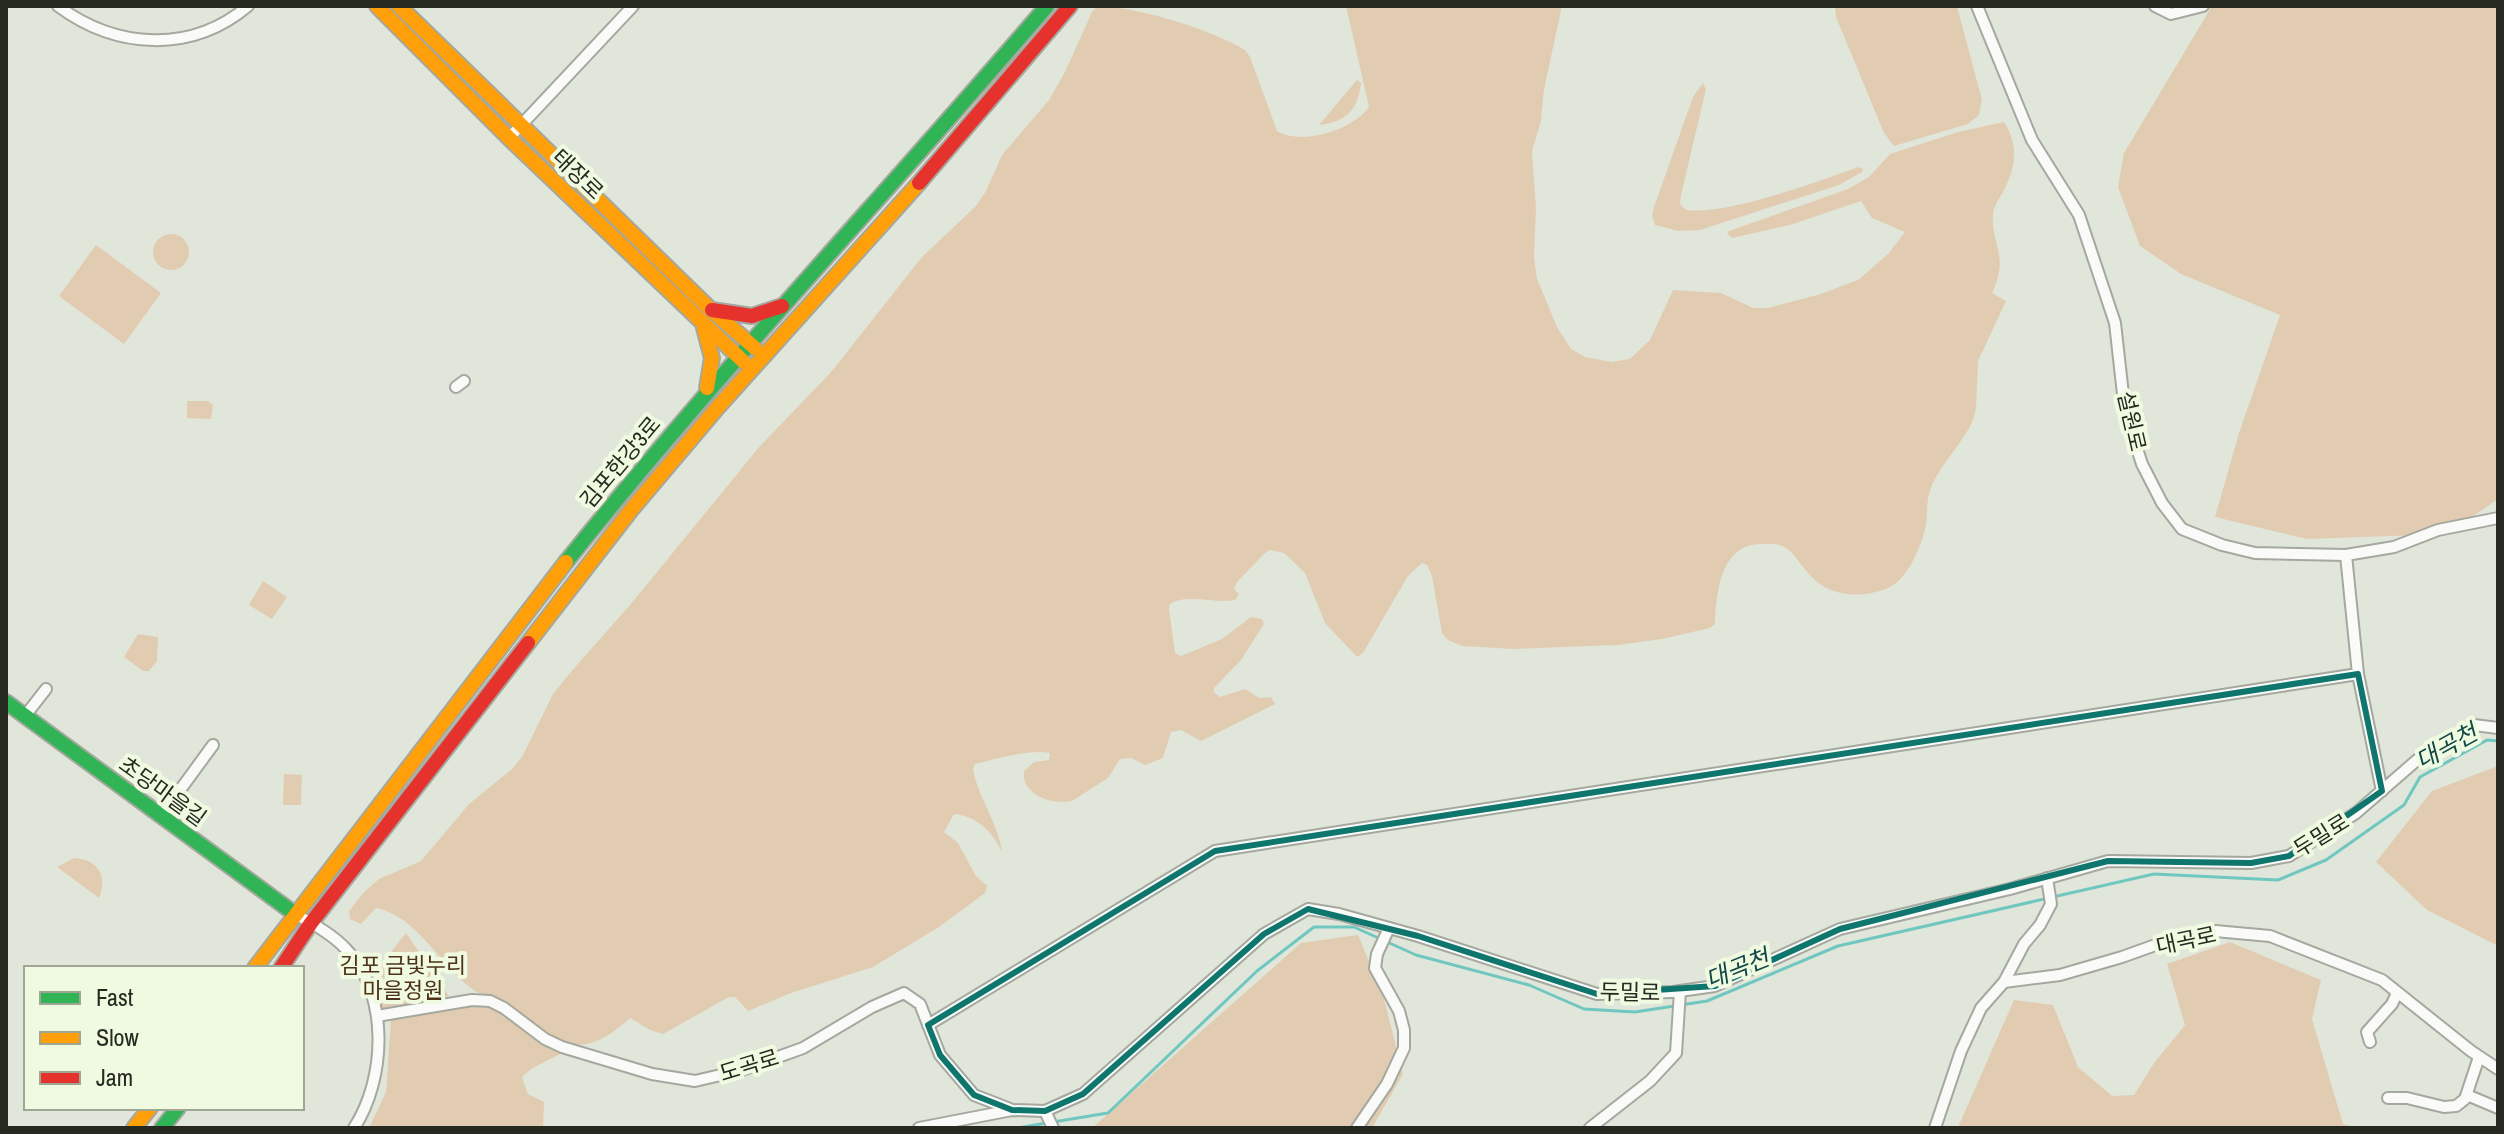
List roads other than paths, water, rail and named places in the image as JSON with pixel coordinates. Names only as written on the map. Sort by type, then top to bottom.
[{"type":"street","points":[[58,6],[96,30],[147,40],[194,35],[217,27],[248,6]]},
{"type":"street","name":"태장로","points":[[377,6],[509,138],[752,369]]},
{"type":"street","points":[[399,6],[710,309],[764,356]]},
{"type":"street","points":[[509,138],[633,6]]},
{"type":"street","name":"김포한강3로","points":[[256,966],[556,574],[704,396],[930,143],[1047,6]]},
{"type":"street","name":"김포한강3로","points":[[282,966],[311,923],[631,510],[752,369],[883,226],[1070,6]]},
{"type":"street","name":"설원로","points":[[1977,6],[2032,140],[2079,215],[2115,323],[2125,412],[2142,464],[2162,503],[2182,529],[2222,545],[2255,553],[2346,555],[2394,547],[2438,530],[2498,518]]},
{"type":"street","points":[[2155,6],[2171,14],[2203,6]]},
{"type":"street","points":[[710,309],[752,316],[786,305]]},
{"type":"street","points":[[702,324],[711,346],[713,365],[704,396]]},
{"type":"street","points":[[2346,555],[2358,674],[2382,791]]},
{"type":"street","points":[[1012,1110],[974,1095],[940,1055],[928,1025],[1215,851],[2358,674]]},
{"type":"street","points":[[25,716],[46,689]]},
{"type":"street","name":"초당마을길","points":[[6,702],[295,914]]},
{"type":"street","name":"두밀로","points":[[919,1128],[1012,1110],[1046,1113],[1083,1094],[1264,934],[1308,909],[1339,914],[1597,994],[1680,995],[1715,986],[1840,929],[2108,861],[2251,863],[2289,856],[2356,813],[2417,760],[2474,725],[2498,728]]},
{"type":"street","points":[[161,816],[213,745]]},
{"type":"street","points":[[1935,1128],[1961,1051],[1981,1008],[2004,982],[2024,944],[2051,904],[2047,878]]},
{"type":"street","points":[[295,914],[340,943],[353,957],[365,980],[377,1016],[378,1072],[365,1109],[354,1128]]},
{"type":"street","points":[[1357,1128],[1387,1084],[1404,1048],[1404,1030],[1399,1011],[1375,968],[1380,946],[1388,931]]},
{"type":"street","name":"대곡로","points":[[2004,982],[2060,975],[2161,943],[2215,931],[2270,936],[2382,980],[2498,1069]]},
{"type":"street","name":"도곡로","points":[[377,1016],[482,999],[498,1004],[553,1043],[652,1074],[695,1081],[742,1070],[803,1048],[872,1007],[904,993],[920,1004],[928,1025]]},
{"type":"street","points":[[2370,1042],[2367,1032],[2392,1004],[2397,993]]},
{"type":"street","points":[[1590,1128],[1650,1081],[1676,1053],[1680,995]]},
{"type":"street","points":[[2388,1098],[2407,1098],[2450,1107],[2462,1103],[2479,1057]]},
{"type":"street","points":[[2467,1095],[2498,1108]]},
{"type":"street","points":[[134,1128],[148,1110]]},
{"type":"street","points":[[162,1128],[176,1110]]},
{"type":"street","points":[[1046,1113],[1053,1128]]},
{"type":"waterway","name":"대곡천","points":[[1053,1122],[1108,1113],[1257,971],[1314,927],[1354,927],[1416,955],[1529,985],[1584,1009],[1635,1012],[1707,1001],[1838,946],[2154,874],[2278,880],[2326,860],[2404,805],[2420,777],[2487,740],[2498,741]]},
{"type":"waterway","name":"대곡천","points":[[1018,1128],[1046,1123]]},
{"type":"park label","name":"김포 금빛누리 마을정원","points":[[403,978]]}]
